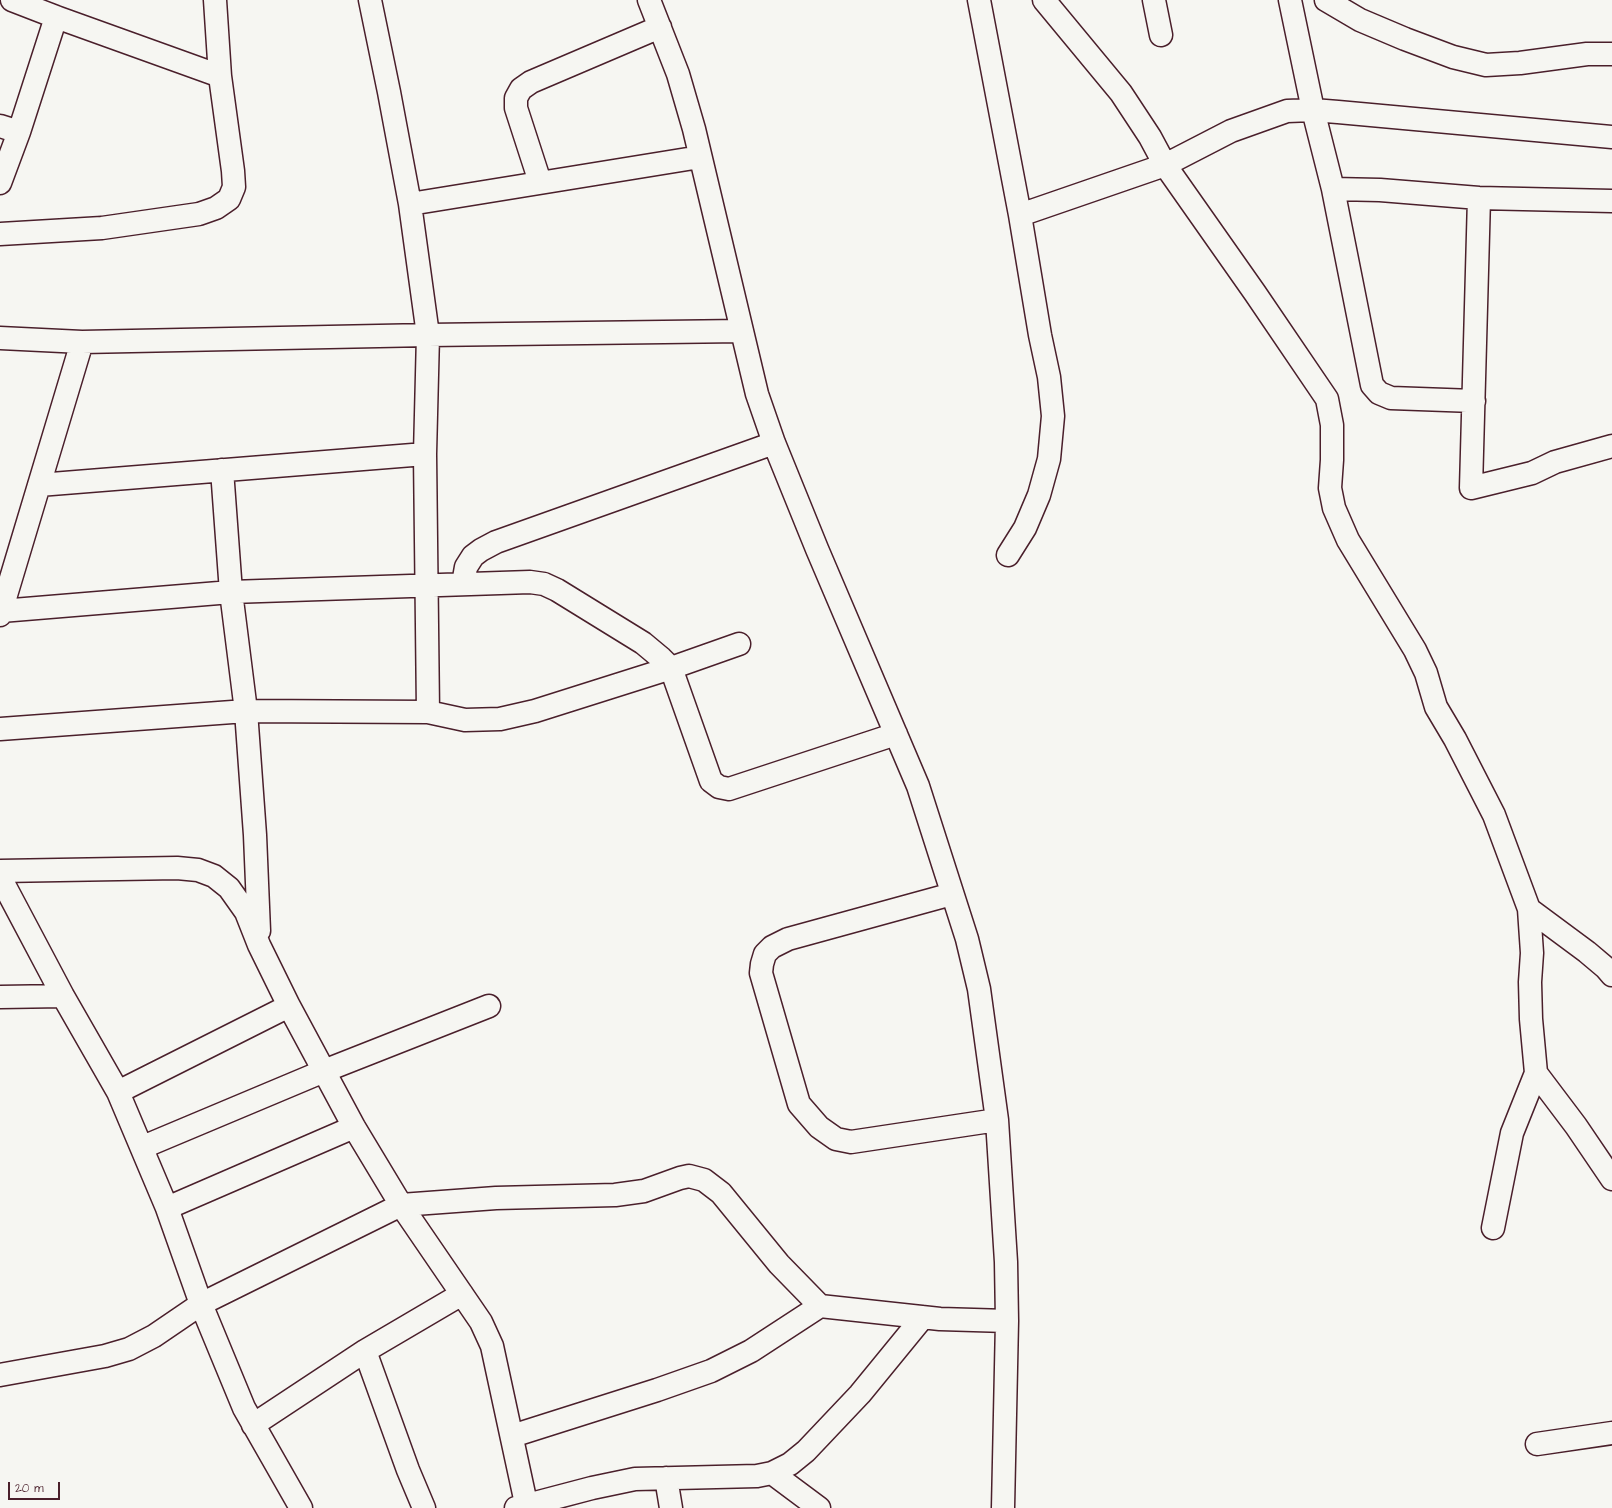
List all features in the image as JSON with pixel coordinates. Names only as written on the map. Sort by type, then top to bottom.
[{"type":"street","points":[[12,0],[220,76]]},
{"type":"street","points":[[0,234],[102,228],[199,214],[216,208],[229,199],[234,187],[220,76],[216,0]]},
{"type":"street","points":[[370,0],[410,204],[428,334],[425,454],[428,712]]},
{"type":"street","points":[[649,0],[678,74],[700,157],[757,394],[774,444],[817,549],[918,786],[967,939],[979,990],[997,1120],[1006,1262],[1007,1321],[1003,1508]]},
{"type":"street","points":[[979,0],[1020,215],[1040,336],[1049,377],[1053,416],[1049,459],[1039,495],[1025,528],[1008,555]]},
{"type":"street","points":[[1044,0],[1121,93],[1150,137],[1164,164],[1260,299],[1327,399],[1332,425],[1330,488],[1334,508],[1348,540],[1415,650],[1426,673],[1436,707],[1455,739],[1494,815],[1529,909],[1532,953],[1530,982],[1531,1019],[1536,1073],[1512,1133],[1493,1228]]},
{"type":"street","points":[[1154,0],[1161,35]]},
{"type":"street","points":[[1290,0],[1313,110],[1333,189],[1372,385],[1379,393],[1391,398],[1474,401]]},
{"type":"street","points":[[1326,0],[1360,20],[1405,39],[1453,57],[1486,65],[1520,64],[1587,54],[1612,54]]},
{"type":"street","points":[[0,183],[9,129],[56,17]]},
{"type":"street","points":[[540,182],[516,108],[516,98],[521,89],[531,82],[660,27]]},
{"type":"street","points":[[1020,215],[1164,164],[1231,131],[1287,111],[1313,110],[1612,137]]},
{"type":"street","points":[[410,204],[700,157]]},
{"type":"street","points":[[1333,189],[1380,190],[1479,198],[1612,201]]},
{"type":"street","points":[[1479,198],[1471,488],[1532,473],[1555,462],[1612,446]]},
{"type":"street","points":[[0,338],[82,342],[428,334],[742,331]]},
{"type":"street","points":[[82,342],[0,613],[231,592],[530,582],[544,584],[557,590],[643,643],[662,658],[671,668],[711,781],[720,787],[729,789],[896,734]]},
{"type":"street","points":[[463,584],[466,567],[473,556],[496,542],[774,444]]},
{"type":"street","points":[[39,485],[425,454]]},
{"type":"street","points":[[222,470],[231,592],[246,711],[255,835],[259,945]]},
{"type":"street","points":[[0,729],[246,711],[428,712],[465,720],[500,719],[535,711],[671,668],[739,644]]},
{"type":"street","points":[[0,871],[177,868],[198,870],[214,876],[229,888],[246,912],[259,945],[289,1006],[354,1127],[401,1205],[481,1322],[492,1346],[512,1436],[523,1507],[592,1488],[635,1479],[757,1476],[772,1473],[790,1464],[806,1451],[860,1394],[922,1317]]},
{"type":"street","points":[[0,877],[63,996],[118,1092],[143,1148],[167,1208],[201,1304],[244,1408],[301,1508]]},
{"type":"street","points":[[952,894],[788,939],[772,947],[765,954],[761,973],[799,1104],[819,1127],[836,1139],[851,1142],[997,1120]]},
{"type":"street","points":[[1529,909],[1587,952],[1612,975]]},
{"type":"street","points":[[0,998],[63,996]]},
{"type":"street","points":[[118,1092],[289,1006]]},
{"type":"street","points":[[143,1148],[324,1071],[489,1006]]},
{"type":"street","points":[[1536,1073],[1576,1126],[1612,1179]]},
{"type":"street","points":[[167,1208],[354,1127]]},
{"type":"street","points":[[0,1375],[105,1356],[128,1349],[154,1336],[201,1304],[401,1205],[496,1198],[615,1195],[644,1191],[689,1176],[704,1180],[721,1193],[779,1264],[820,1306]]},
{"type":"street","points":[[253,1425],[365,1350],[462,1294]]},
{"type":"street","points":[[512,1436],[657,1390],[711,1371],[751,1351],[820,1306],[922,1317],[1007,1321]]},
{"type":"street","points":[[365,1350],[408,1470],[424,1508]]},
{"type":"street","points":[[1537,1444],[1612,1433]]},
{"type":"street","points":[[772,1473],[819,1508]]},
{"type":"street","points":[[666,1478],[671,1508]]}]
